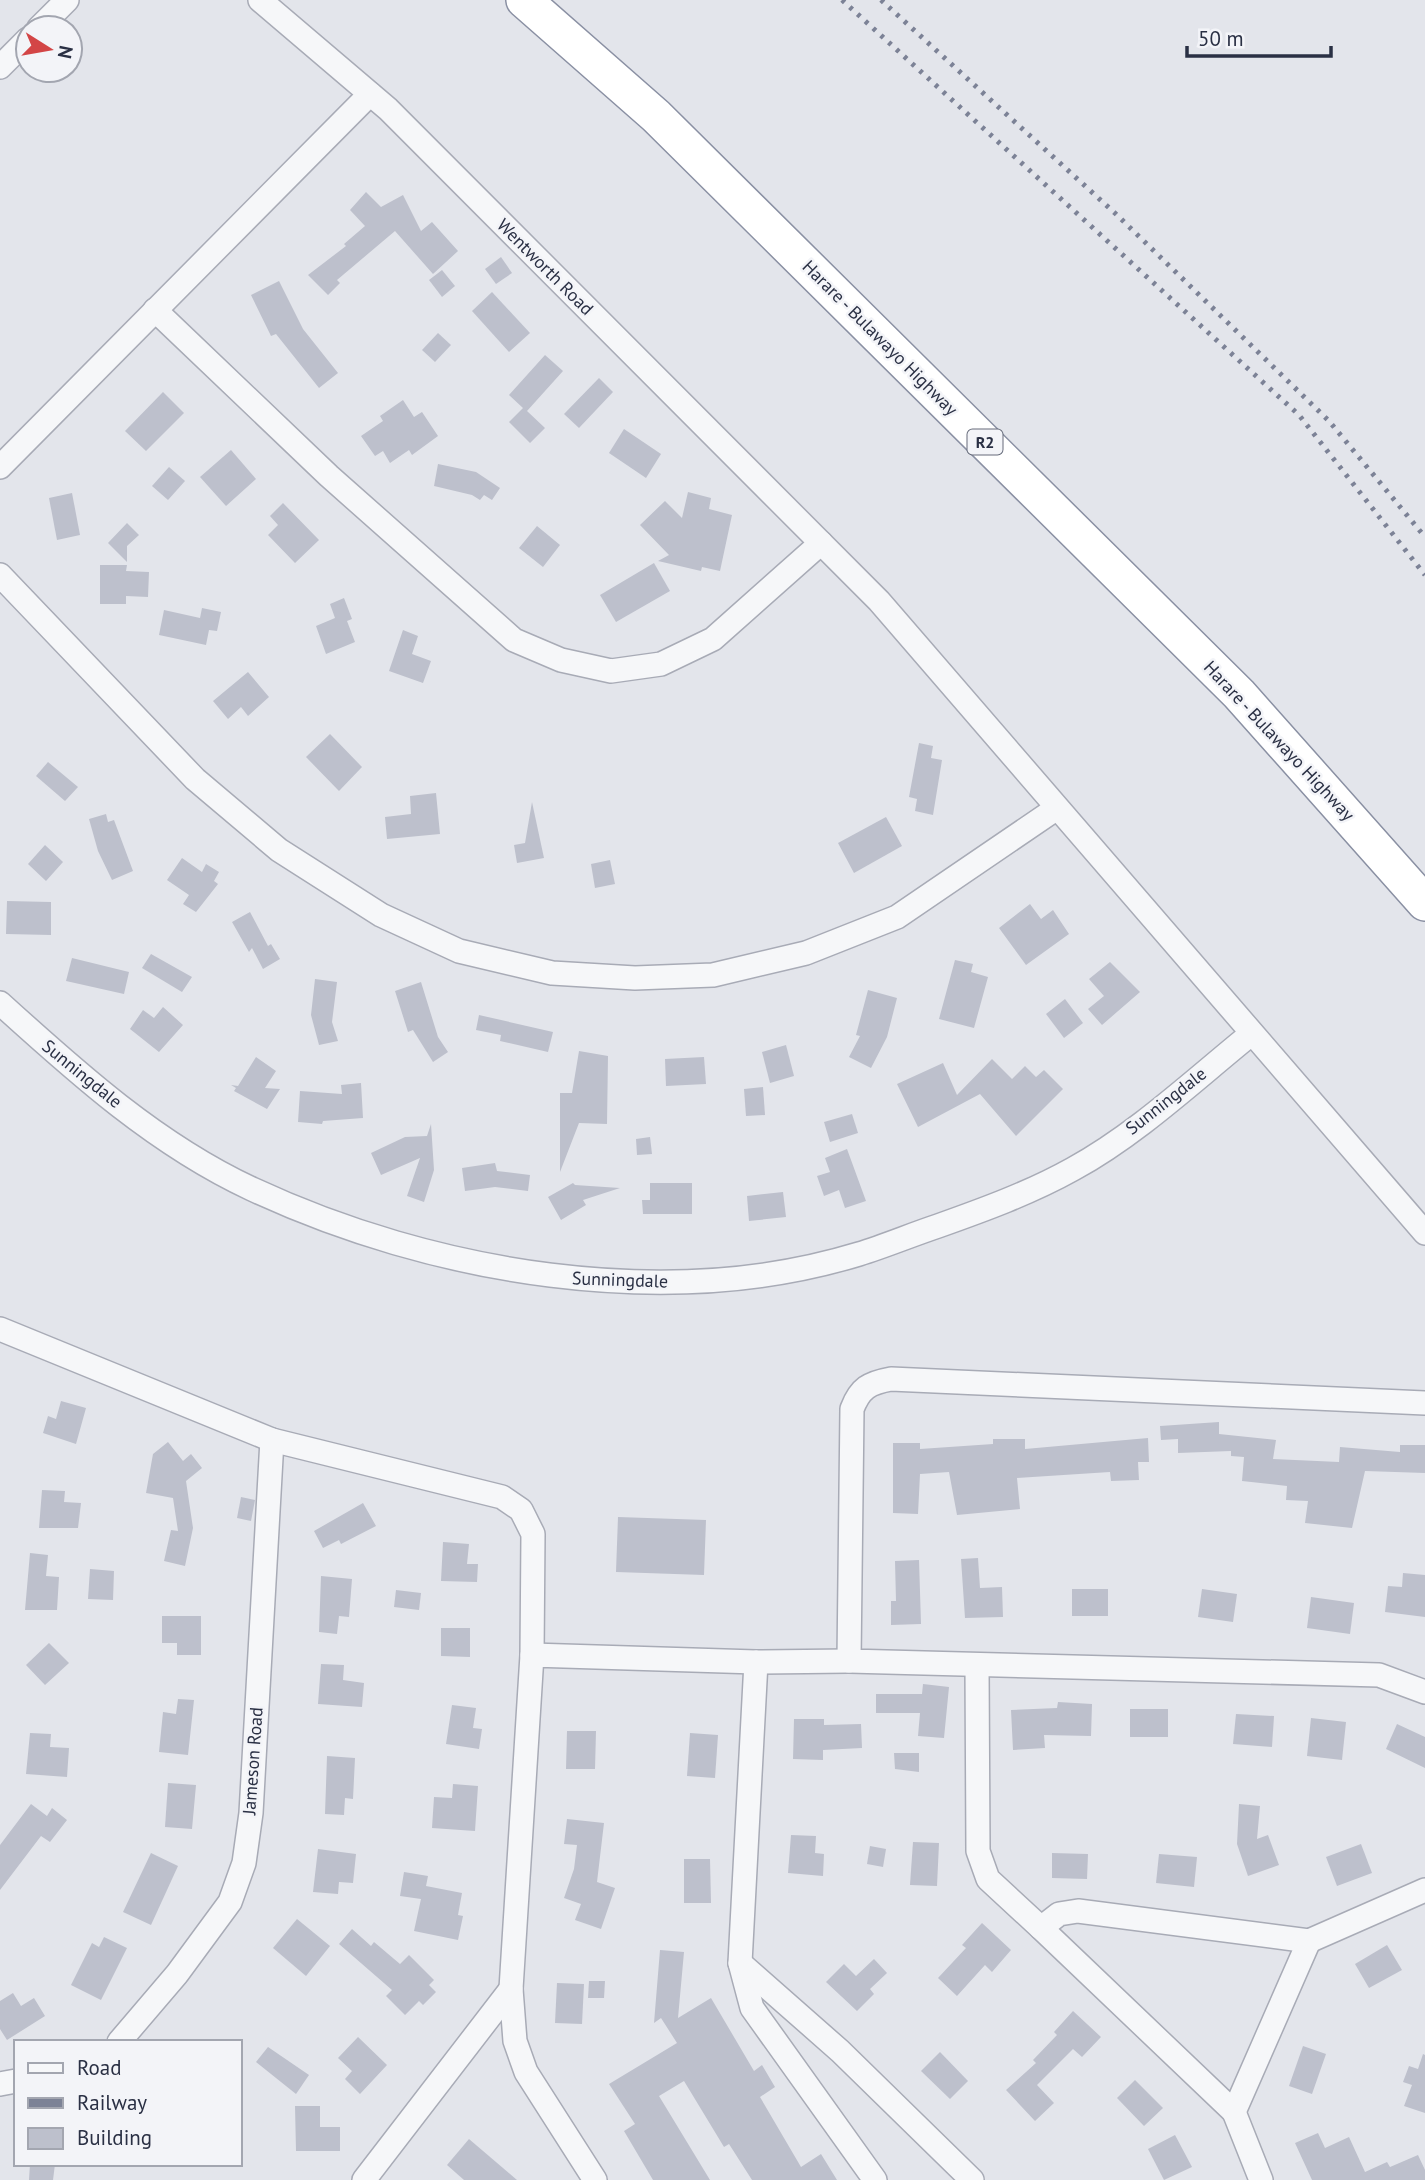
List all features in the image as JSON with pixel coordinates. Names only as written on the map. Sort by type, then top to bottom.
[{"type":"highway","name":"Harare - Bulawayo Highway","points":[[524,0],[656,116],[1239,694],[1425,903]]},
{"type":"street","points":[[53,14],[67,0]]},
{"type":"street","name":"Wentworth Road","points":[[260,0],[370,94],[879,601],[1425,1233]]},
{"type":"street","points":[[0,67],[14,53]]},
{"type":"street","points":[[0,467],[370,94]]},
{"type":"street","points":[[155,310],[329,476],[514,640],[561,660],[611,671],[661,664],[713,639],[821,542]]},
{"type":"street","points":[[0,575],[195,779],[279,850],[381,915],[459,951],[552,973],[635,978],[713,975],[806,953],[897,917],[1057,808]]},
{"type":"street","name":"Sunningdale","points":[[0,1003],[70,1068],[157,1133],[251,1189],[376,1237],[502,1270],[589,1281],[688,1282],[776,1271],[856,1255],[996,1205],[1074,1168],[1137,1125],[1251,1034]]},
{"type":"street","points":[[0,1329],[272,1440],[502,1497],[521,1510],[533,1534],[532,1655],[511,1989],[515,2041],[526,2072],[595,2180]]},
{"type":"street","points":[[849,1661],[852,1409],[858,1392],[870,1383],[891,1379],[1425,1403]]},
{"type":"street","name":"Jameson Road","points":[[121,2040],[177,1973],[230,1902],[244,1863],[251,1813],[272,1440]]},
{"type":"street","points":[[532,1655],[1379,1675],[1425,1692]]},
{"type":"street","points":[[756,1662],[740,1963],[752,2008],[875,2180]]},
{"type":"street","points":[[977,1666],[978,1851],[988,1880],[1234,2112],[1261,2180]]},
{"type":"street","points":[[1041,1928],[1059,1914],[1078,1911],[1310,1941],[1425,1889]]},
{"type":"street","points":[[1234,2112],[1310,1941]]},
{"type":"street","points":[[740,1963],[840,2051],[972,2180]]},
{"type":"street","points":[[364,2180],[511,1989]]},
{"type":"building","points":[[366,192],[381,207],[403,195],[421,231],[432,222],[458,251],[433,274],[395,231],[337,280],[340,283],[328,295],[308,275],[346,246],[344,244],[365,226],[350,210]]},
{"type":"building","points":[[501,257],[512,273],[496,284],[485,269]]},
{"type":"building","points":[[442,270],[455,286],[442,297],[429,280]]},
{"type":"building","points":[[279,281],[303,329],[338,373],[319,388],[276,334],[271,336],[251,295]]},
{"type":"building","points":[[492,292],[530,333],[509,352],[472,311]]},
{"type":"building","points":[[438,333],[451,345],[435,362],[422,350]]},
{"type":"building","points":[[545,355],[563,371],[527,411],[545,428],[530,443],[509,422],[523,408],[509,395]]},
{"type":"building","points":[[599,378],[613,392],[579,428],[564,414]]},
{"type":"building","points":[[163,392],[184,413],[146,451],[125,431]]},
{"type":"building","points":[[403,400],[414,417],[422,412],[438,436],[412,455],[409,450],[390,463],[383,451],[375,456],[361,436],[383,421],[380,416]]},
{"type":"building","points":[[624,429],[661,454],[646,478],[609,453]]},
{"type":"building","points":[[231,450],[256,479],[226,506],[200,477]]},
{"type":"building","points":[[438,464],[476,472],[500,488],[492,500],[484,495],[480,500],[472,495],[434,486]]},
{"type":"building","points":[[169,467],[185,481],[168,500],[152,486]]},
{"type":"building","points":[[688,492],[711,498],[709,509],[732,515],[720,571],[702,567],[701,571],[658,561],[669,555],[640,525],[665,501],[682,518]]},
{"type":"building","points":[[72,493],[80,535],[57,540],[49,498]]},
{"type":"building","points":[[283,503],[319,540],[295,563],[268,535],[278,525],[270,516]]},
{"type":"building","points":[[127,523],[139,535],[127,546],[127,562],[108,543]]},
{"type":"building","points":[[537,526],[560,545],[543,567],[519,548]]},
{"type":"building","points":[[654,563],[670,591],[616,622],[600,595]]},
{"type":"building","points":[[100,565],[127,565],[126,571],[149,572],[148,597],[126,596],[126,604],[100,604]]},
{"type":"building","points":[[344,598],[352,619],[347,621],[355,642],[326,654],[316,626],[335,618],[330,604]]},
{"type":"building","points":[[202,608],[221,612],[217,631],[209,630],[206,645],[159,635],[164,610],[200,618]]},
{"type":"building","points":[[403,630],[418,636],[412,654],[431,661],[423,683],[389,671]]},
{"type":"building","points":[[248,672],[269,697],[248,716],[241,707],[228,719],[213,701]]},
{"type":"building","points":[[330,734],[362,767],[339,791],[306,757]]},
{"type":"building","points":[[919,743],[933,746],[931,758],[942,760],[933,815],[915,811],[917,799],[909,797]]},
{"type":"building","points":[[48,762],[78,787],[65,801],[36,776]]},
{"type":"building","points":[[436,793],[440,834],[387,839],[385,817],[411,814],[410,796]]},
{"type":"building","points":[[532,802],[544,858],[517,863],[514,845],[525,843]]},
{"type":"building","points":[[106,814],[108,822],[114,820],[133,871],[112,880],[98,851],[89,819]]},
{"type":"building","points":[[886,817],[902,846],[854,873],[838,843]]},
{"type":"building","points":[[45,845],[63,862],[46,881],[28,864]]},
{"type":"building","points":[[182,858],[202,872],[206,864],[219,872],[214,881],[218,884],[196,912],[183,904],[189,895],[167,880]]},
{"type":"building","points":[[610,860],[615,884],[595,888],[591,864]]},
{"type":"building","points":[[7,901],[51,902],[51,935],[6,934]]},
{"type":"building","points":[[1030,904],[1041,919],[1053,910],[1069,934],[1026,965],[999,928]]},
{"type":"building","points":[[250,912],[268,946],[271,944],[280,959],[263,969],[252,948],[249,952],[232,922]]},
{"type":"building","points":[[151,954],[192,977],[182,992],[142,968]]},
{"type":"building","points":[[72,958],[129,972],[124,994],[66,981]]},
{"type":"building","points":[[955,960],[973,964],[971,972],[988,977],[974,1028],[939,1019]]},
{"type":"building","points":[[1110,962],[1140,992],[1102,1025],[1088,1009],[1104,996],[1089,979]]},
{"type":"building","points":[[315,979],[337,982],[332,1022],[338,1041],[319,1045],[311,1015]]},
{"type":"building","points":[[421,982],[438,1037],[448,1052],[433,1062],[413,1030],[408,1032],[395,991]]},
{"type":"building","points":[[868,990],[897,998],[887,1037],[871,1068],[849,1057],[860,1036],[856,1035]]},
{"type":"building","points":[[1065,999],[1083,1023],[1064,1038],[1046,1014]]},
{"type":"building","points":[[163,1007],[183,1025],[159,1052],[130,1029],[143,1010],[154,1018]]},
{"type":"building","points":[[479,1015],[553,1032],[548,1052],[500,1041],[501,1035],[476,1030]]},
{"type":"building","points":[[786,1045],[794,1076],[770,1083],[762,1052]]},
{"type":"building","points":[[579,1051],[608,1056],[607,1124],[579,1123],[560,1172],[560,1093],[572,1093]]},
{"type":"building","points":[[256,1057],[276,1071],[265,1088],[280,1089],[267,1109],[234,1091],[236,1088],[231,1085],[238,1086]]},
{"type":"building","points":[[704,1057],[706,1084],[666,1086],[665,1059]]},
{"type":"building","points":[[992,1059],[1012,1079],[1025,1066],[1036,1077],[1044,1070],[1063,1089],[1016,1136],[980,1094],[918,1127],[897,1084],[943,1063],[957,1095]]},
{"type":"building","points":[[361,1083],[363,1118],[323,1121],[322,1124],[298,1122],[300,1091],[342,1094],[341,1085]]},
{"type":"building","points":[[763,1087],[765,1115],[746,1116],[744,1089]]},
{"type":"building","points":[[852,1114],[858,1133],[830,1142],[824,1122]]},
{"type":"building","points":[[431,1124],[434,1170],[424,1202],[407,1196],[420,1158],[381,1175],[371,1153],[405,1137],[427,1136]]},
{"type":"building","points":[[650,1137],[652,1154],[637,1155],[636,1139]]},
{"type":"building","points":[[847,1149],[866,1201],[845,1208],[839,1190],[824,1196],[817,1176],[830,1172],[825,1158]]},
{"type":"building","points":[[495,1163],[497,1171],[530,1175],[528,1191],[495,1187],[465,1191],[462,1168]]},
{"type":"building","points":[[573,1183],[620,1188],[583,1200],[586,1205],[561,1220],[548,1197]]},
{"type":"building","points":[[650,1183],[692,1183],[692,1214],[643,1214],[642,1200],[650,1200]]},
{"type":"building","points":[[783,1192],[786,1217],[749,1221],[747,1196]]},
{"type":"building","points":[[61,1401],[86,1408],[76,1444],[43,1433],[48,1416],[56,1419]]},
{"type":"building","points":[[1219,1422],[1219,1434],[1276,1440],[1273,1459],[1339,1462],[1340,1447],[1400,1452],[1400,1445],[1425,1445],[1425,1473],[1365,1471],[1352,1528],[1305,1523],[1308,1501],[1286,1500],[1287,1486],[1242,1481],[1244,1457],[1231,1456],[1231,1451],[1178,1453],[1178,1439],[1161,1440],[1160,1426]]},
{"type":"building","points":[[1148,1438],[1149,1462],[1138,1462],[1139,1480],[1111,1481],[1110,1472],[1017,1478],[1020,1509],[957,1515],[949,1472],[920,1474],[918,1514],[893,1513],[893,1443],[920,1443],[920,1449],[993,1444],[993,1439],[1025,1439],[1025,1449]]},
{"type":"building","points":[[168,1442],[183,1461],[191,1454],[202,1468],[186,1481],[193,1528],[185,1566],[164,1561],[171,1530],[178,1531],[173,1498],[146,1493],[153,1454]]},
{"type":"building","points":[[42,1490],[65,1491],[64,1502],[81,1503],[78,1528],[39,1528]]},
{"type":"building","points":[[241,1497],[255,1500],[251,1521],[237,1518]]},
{"type":"building","points":[[363,1503],[376,1526],[341,1544],[339,1540],[323,1548],[314,1531]]},
{"type":"building","points":[[618,1517],[706,1520],[704,1575],[616,1572]]},
{"type":"building","points":[[443,1542],[469,1544],[467,1564],[478,1564],[477,1582],[441,1581]]},
{"type":"building","points":[[30,1553],[48,1555],[46,1576],[59,1577],[57,1610],[25,1610]]},
{"type":"building","points":[[978,1558],[980,1588],[1002,1587],[1003,1617],[965,1618],[961,1559]]},
{"type":"building","points":[[919,1560],[921,1624],[891,1625],[891,1601],[896,1601],[895,1561]]},
{"type":"building","points":[[90,1569],[114,1571],[113,1600],[88,1599]]},
{"type":"building","points":[[1403,1573],[1425,1575],[1425,1617],[1385,1612],[1388,1586],[1402,1587]]},
{"type":"building","points":[[321,1576],[352,1579],[349,1617],[339,1616],[337,1634],[319,1632]]},
{"type":"building","points":[[1072,1589],[1108,1589],[1108,1616],[1072,1616]]},
{"type":"building","points":[[1202,1589],[1237,1594],[1233,1622],[1198,1617]]},
{"type":"building","points":[[396,1590],[421,1593],[419,1610],[394,1607]]},
{"type":"building","points":[[1311,1597],[1354,1603],[1350,1634],[1307,1628]]},
{"type":"building","points":[[162,1616],[201,1616],[201,1655],[177,1655],[177,1643],[162,1643]]},
{"type":"building","points":[[441,1628],[470,1628],[470,1657],[441,1656]]},
{"type":"building","points":[[49,1643],[69,1663],[45,1685],[26,1665]]},
{"type":"building","points":[[321,1664],[344,1665],[343,1680],[364,1683],[362,1707],[318,1704]]},
{"type":"building","points":[[923,1684],[949,1687],[944,1738],[918,1736],[920,1713],[876,1713],[876,1694],[922,1694]]},
{"type":"building","points":[[178,1699],[194,1700],[188,1755],[159,1752],[163,1712],[176,1714]]},
{"type":"building","points":[[1058,1702],[1092,1704],[1091,1736],[1044,1735],[1045,1748],[1013,1750],[1011,1710],[1057,1708]]},
{"type":"building","points":[[452,1705],[476,1708],[473,1728],[482,1729],[479,1749],[446,1744]]},
{"type":"building","points":[[1130,1709],[1168,1709],[1168,1737],[1130,1737]]},
{"type":"building","points":[[1236,1714],[1274,1716],[1272,1747],[1233,1744]]},
{"type":"building","points":[[1311,1718],[1346,1722],[1342,1760],[1307,1756]]},
{"type":"building","points":[[794,1719],[824,1719],[824,1725],[861,1724],[862,1748],[823,1750],[823,1760],[793,1759]]},
{"type":"building","points":[[1397,1724],[1425,1737],[1425,1768],[1386,1749]]},
{"type":"building","points":[[567,1731],[596,1731],[595,1769],[566,1769]]},
{"type":"building","points":[[30,1733],[51,1734],[50,1747],[69,1748],[67,1777],[26,1774]]},
{"type":"building","points":[[690,1733],[718,1735],[715,1778],[687,1776]]},
{"type":"building","points":[[894,1753],[919,1753],[919,1772],[895,1769]]},
{"type":"building","points":[[327,1756],[355,1758],[353,1799],[345,1798],[344,1815],[325,1814]]},
{"type":"building","points":[[168,1783],[196,1785],[192,1829],[165,1827]]},
{"type":"building","points":[[453,1784],[478,1786],[475,1831],[432,1828],[434,1797],[452,1798]]},
{"type":"building","points":[[31,1804],[47,1816],[52,1808],[67,1820],[50,1842],[41,1836],[0,1890],[0,1845]]},
{"type":"building","points":[[1239,1804],[1260,1806],[1257,1839],[1268,1835],[1279,1865],[1248,1876],[1237,1844]]},
{"type":"building","points":[[567,1819],[604,1823],[597,1882],[615,1888],[601,1929],[575,1920],[581,1904],[564,1898],[574,1869],[577,1845],[564,1844]]},
{"type":"building","points":[[791,1835],[816,1836],[815,1853],[824,1854],[823,1876],[788,1873]]},
{"type":"building","points":[[913,1842],[939,1843],[937,1886],[910,1885]]},
{"type":"building","points":[[1361,1844],[1372,1873],[1337,1886],[1326,1857]]},
{"type":"building","points":[[870,1846],[886,1849],[883,1867],[867,1864]]},
{"type":"building","points":[[318,1849],[356,1854],[353,1883],[339,1882],[338,1894],[313,1892]]},
{"type":"building","points":[[151,1853],[178,1866],[151,1925],[123,1912]]},
{"type":"building","points":[[1052,1853],[1088,1854],[1087,1879],[1052,1878]]},
{"type":"building","points":[[1159,1854],[1197,1857],[1194,1887],[1156,1883]]},
{"type":"building","points":[[684,1859],[710,1859],[711,1903],[684,1903]]},
{"type":"building","points":[[404,1872],[428,1876],[426,1886],[462,1893],[458,1915],[463,1916],[458,1940],[414,1931],[421,1899],[400,1896]]},
{"type":"building","points":[[297,1919],[330,1946],[306,1976],[273,1948]]},
{"type":"building","points":[[982,1923],[1011,1950],[992,1972],[985,1965],[957,1996],[938,1978],[966,1948],[962,1945]]},
{"type":"building","points":[[352,1929],[371,1946],[374,1942],[400,1964],[409,1955],[434,1980],[429,1985],[436,1992],[423,2005],[419,2001],[405,2015],[386,1996],[392,1990],[339,1944]]},
{"type":"building","points":[[104,1937],[127,1948],[101,2000],[71,1985],[92,1943],[99,1947]]},
{"type":"building","points":[[1387,1945],[1402,1970],[1369,1988],[1355,1964]]},
{"type":"building","points":[[660,1950],[684,1952],[678,2018],[711,1998],[754,2071],[762,2065],[775,2087],[760,2097],[801,2167],[821,2154],[837,2180],[752,2180],[729,2144],[724,2147],[684,2081],[659,2096],[710,2180],[653,2180],[624,2131],[635,2124],[609,2084],[677,2043],[661,2018],[654,2023]]},
{"type":"building","points":[[874,1959],[887,1973],[870,1989],[874,1994],[857,2011],[826,1982],[844,1964],[856,1976]]},
{"type":"building","points":[[589,1981],[605,1981],[604,1998],[588,1998]]},
{"type":"building","points":[[557,1983],[584,1984],[582,2024],[555,2023]]},
{"type":"building","points":[[13,1993],[21,2006],[34,1998],[45,2016],[7,2040],[0,2029],[0,2001]]},
{"type":"building","points":[[1073,2011],[1101,2037],[1082,2057],[1073,2049],[1037,2085],[1054,2103],[1035,2121],[1006,2090],[1036,2063],[1033,2060],[1057,2035],[1054,2032]]},
{"type":"building","points":[[358,2037],[387,2065],[360,2094],[345,2079],[352,2071],[338,2058]]},
{"type":"building","points":[[1303,2046],[1326,2054],[1312,2094],[1289,2086]]},
{"type":"building","points":[[268,2047],[309,2075],[296,2094],[256,2062]]},
{"type":"building","points":[[940,2052],[968,2081],[950,2099],[921,2071]]},
{"type":"building","points":[[1423,2054],[1425,2113],[1404,2106],[1412,2085],[1403,2082],[1409,2066],[1418,2069]]},
{"type":"building","points":[[1135,2080],[1163,2108],[1144,2126],[1117,2098]]},
{"type":"building","points":[[295,2106],[320,2106],[320,2127],[340,2127],[340,2151],[296,2151]]},
{"type":"building","points":[[1318,2133],[1325,2148],[1349,2137],[1365,2172],[1387,2162],[1390,2167],[1418,2155],[1425,2170],[1425,2180],[1312,2180],[1295,2143]]},
{"type":"building","points":[[1175,2135],[1192,2167],[1164,2180],[1148,2149]]},
{"type":"building","points":[[469,2139],[517,2180],[464,2180],[447,2165]]},
{"type":"building","points":[[30,2166],[55,2166],[53,2180],[29,2180]]},
{"type":"railway","points":[[842,0],[1299,415],[1425,575]]},
{"type":"railway","points":[[881,0],[1117,215],[1329,421],[1425,537]]}]
